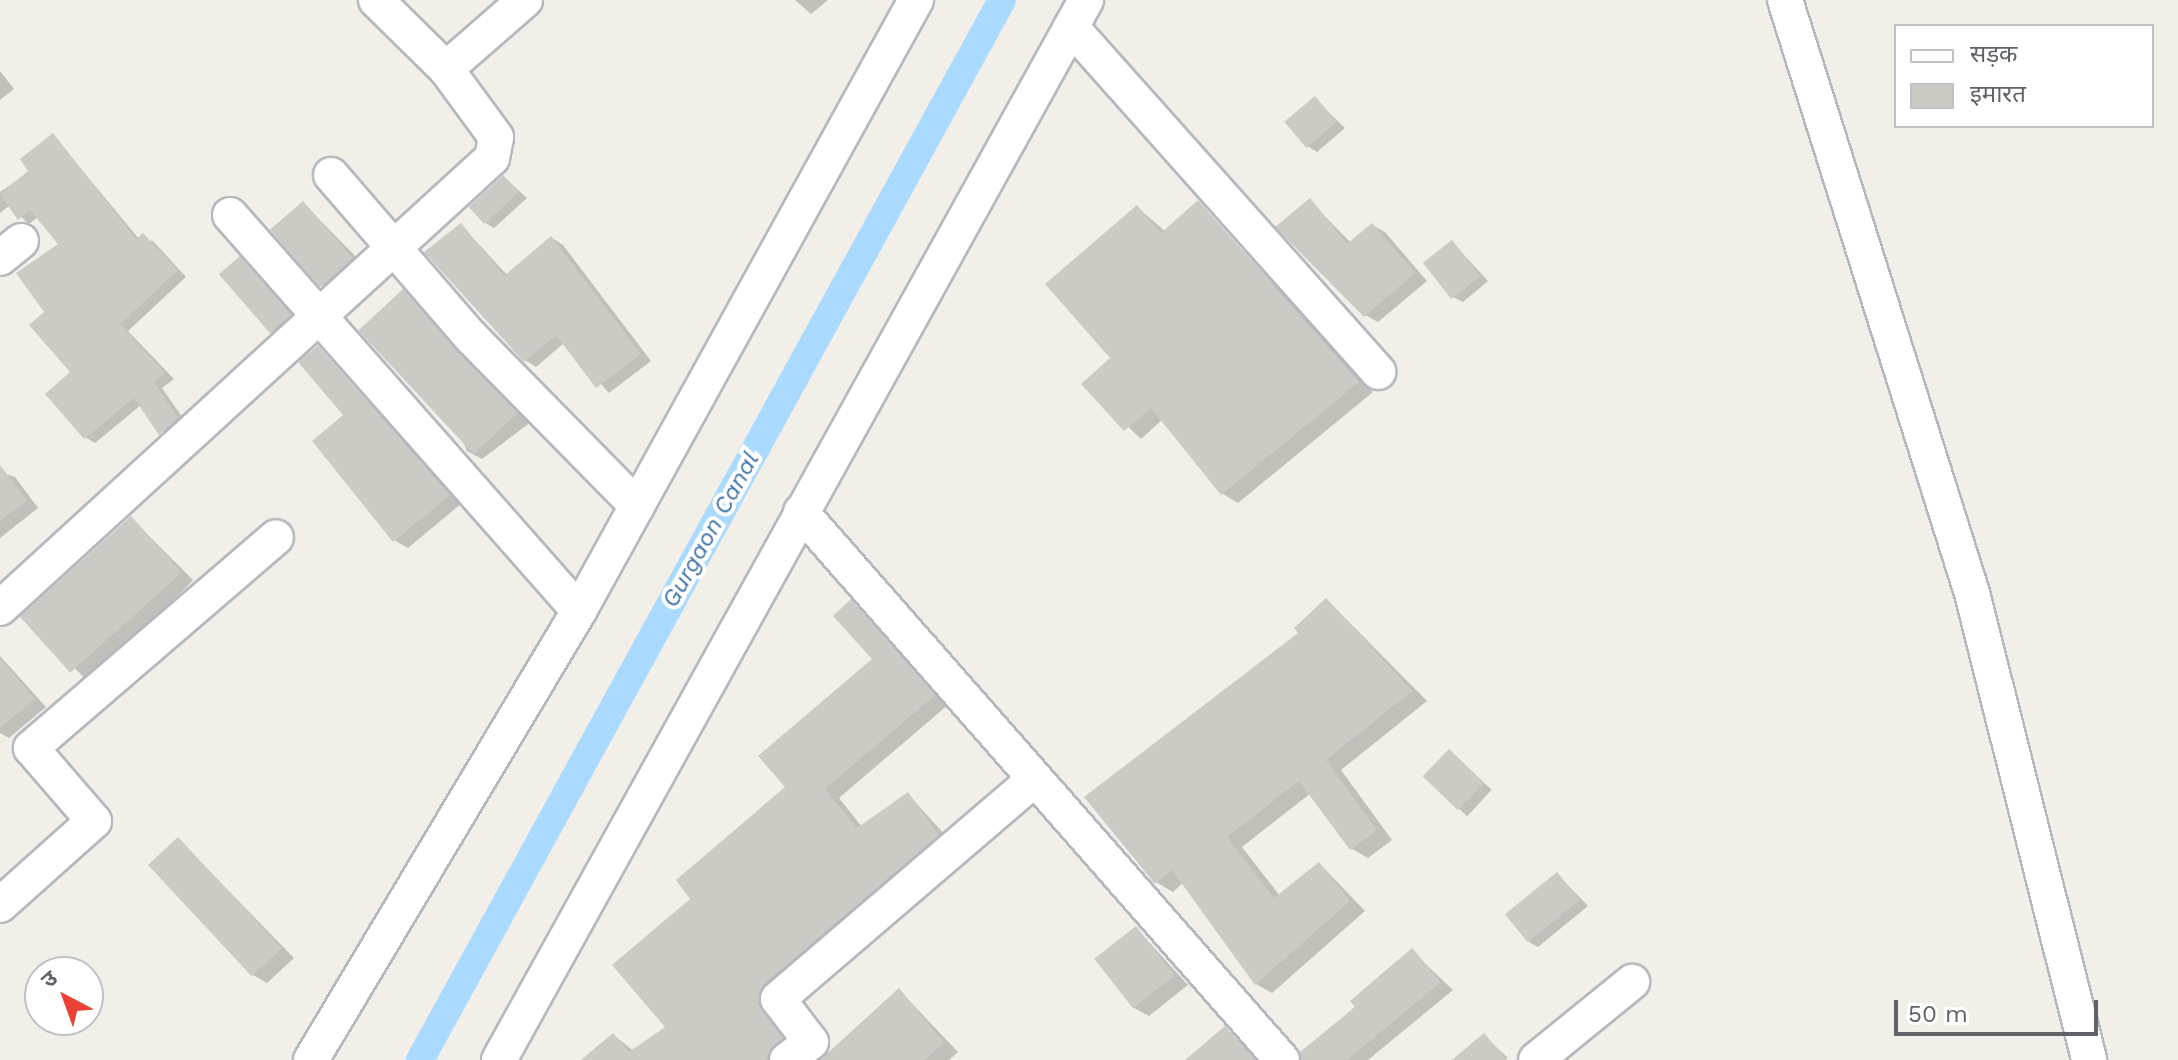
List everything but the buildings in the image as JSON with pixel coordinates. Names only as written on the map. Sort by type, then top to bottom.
[{"type":"street","points":[[7,588],[394,250],[492,158],[496,137],[446,69],[376,0]]},
{"type":"street","points":[[446,69],[525,0]]},
{"type":"street","points":[[311,1060],[579,611],[916,0]]},
{"type":"street","points":[[1785,0],[1972,593],[2089,1060]]},
{"type":"street","points":[[513,1052],[801,512],[1078,14],[1378,372]]},
{"type":"street","points":[[331,175],[394,250],[637,506]]},
{"type":"street","points":[[230,215],[579,611]]},
{"type":"street","points":[[801,512],[1282,1060]]},
{"type":"street","points":[[7,886],[94,821],[31,748],[276,537]]},
{"type":"street","points":[[787,1060],[811,1042],[778,999],[1035,779]]},
{"type":"street","points":[[1536,1060],[1632,982]]},
{"type":"waterway","name":"Gurgaon Canal","points":[[420,1060],[1002,0]]}]
